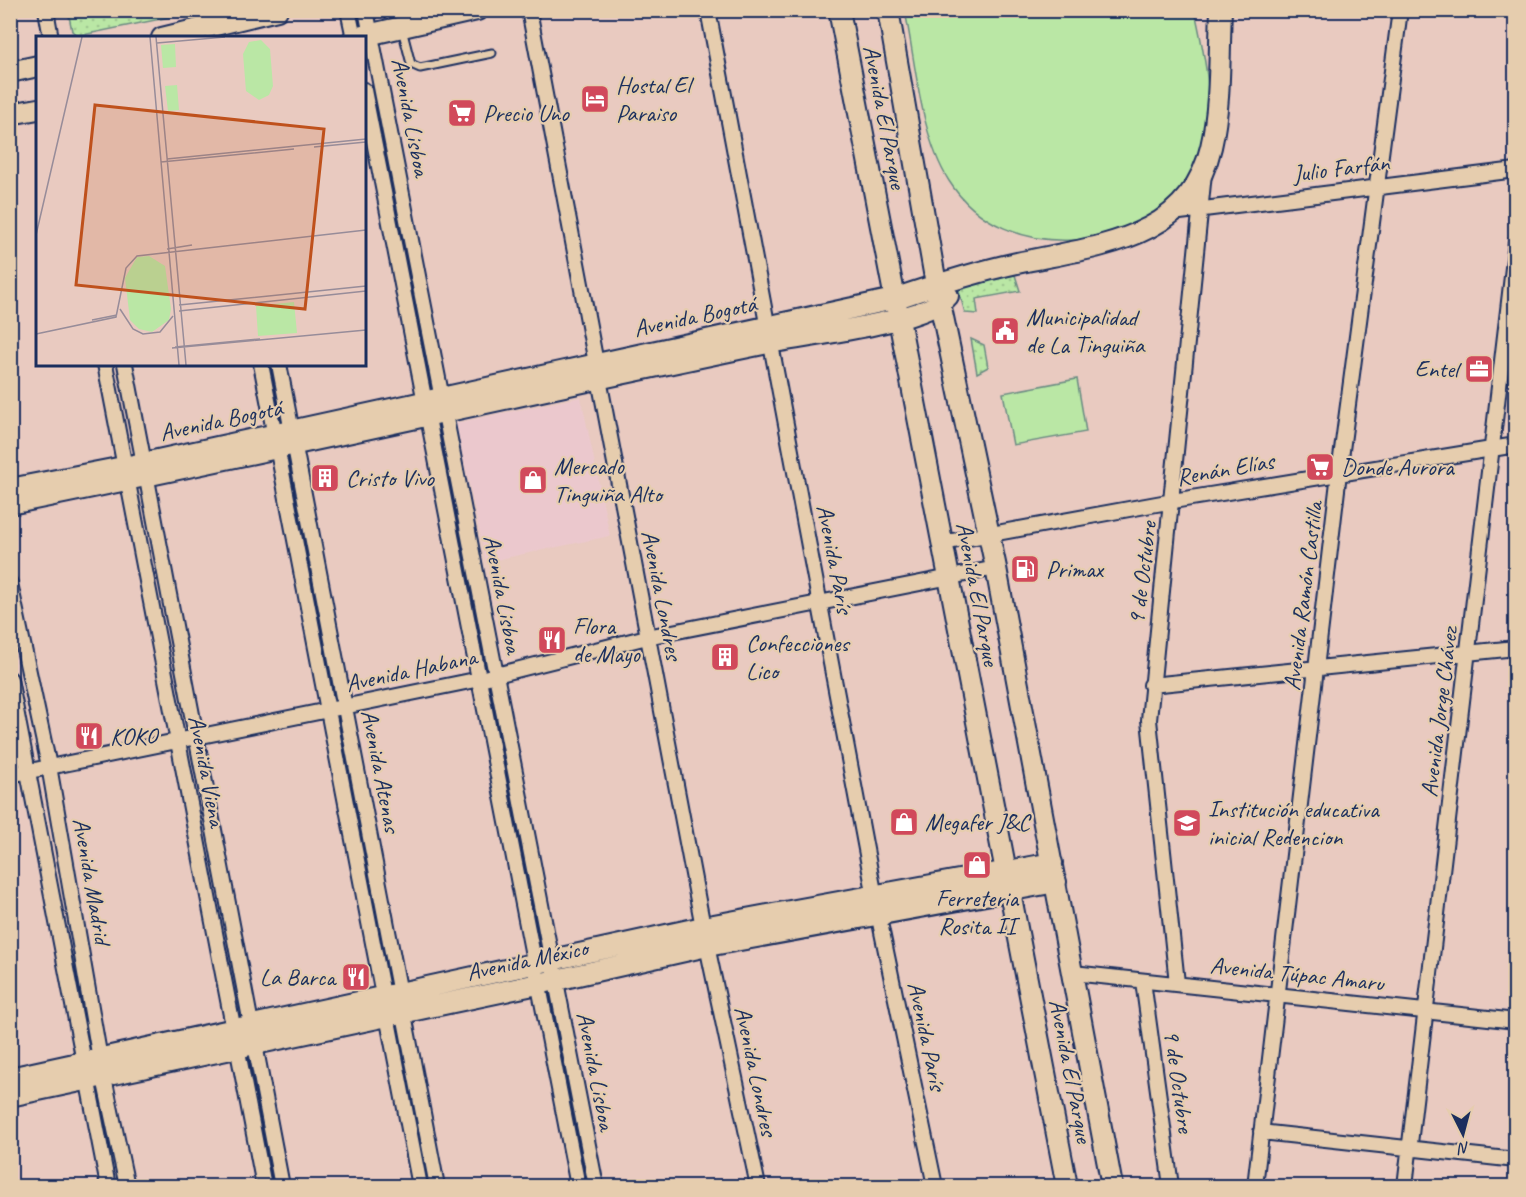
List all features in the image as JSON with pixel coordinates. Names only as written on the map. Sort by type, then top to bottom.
[{"type":"street","points":[[46,10],[51,36]]},
{"type":"street","points":[[170,36],[277,10]]},
{"type":"street","name":"Avenida Lisboa","points":[[348,10],[360,36]]},
{"type":"street","name":"Avenida Lisboa","points":[[360,36],[366,10]]},
{"type":"street","points":[[360,36],[477,10]]},
{"type":"street","name":"Avenida Londres","points":[[529,10],[705,936],[758,1186]]},
{"type":"street","name":"Avenida París","points":[[708,10],[876,903],[935,1186]]},
{"type":"street","name":"Avenida El Parque","points":[[839,10],[894,299],[894,320],[942,543],[1010,891],[1063,1186]]},
{"type":"street","name":"Avenida El Parque","points":[[888,10],[936,284],[996,568],[1112,1186]]},
{"type":"street","name":"Avenida Bogotá","points":[[10,489],[145,470],[769,335],[961,277],[1117,243],[1146,231],[1172,213],[1191,193],[1204,168],[1211,146],[1216,107],[1221,10]]},
{"type":"street","name":"Avenida Ramón Castilla","points":[[1255,1186],[1339,473],[1400,10]]},
{"type":"street","name":"Avenida Lisboa","points":[[366,65],[436,406],[480,679],[547,982],[596,1186]]},
{"type":"street","points":[[10,72],[36,66]]},
{"type":"street","name":"Avenida Lisboa","points":[[366,99],[496,676],[543,962]]},
{"type":"street","points":[[10,114],[36,109]]},
{"type":"street","name":"9 de Octubre","points":[[1177,983],[1149,720],[1151,685],[1173,501],[1204,168]]},
{"type":"street","name":"Julio Farfán","points":[[1172,213],[1515,170]]},
{"type":"street","name":"Avenida Jorge Chávez","points":[[1405,1186],[1515,242]]},
{"type":"street","points":[[941,304],[961,277]]},
{"type":"street","name":"Avenida Bogotá","points":[[769,335],[894,320],[941,304]]},
{"type":"street","name":"Avenida Viena","points":[[105,366],[178,739],[243,1036],[282,1186]]},
{"type":"street","name":"Avenida Viena","points":[[125,366],[194,735],[243,1036],[264,1186]]},
{"type":"street","name":"Avenida Atenas","points":[[262,366],[284,439],[346,707],[391,994]]},
{"type":"street","name":"Avenida Atenas","points":[[279,366],[284,439],[329,710],[391,994],[437,1186]]},
{"type":"street","name":"Renán Elías","points":[[942,543],[1173,501],[1515,445]]},
{"type":"street","name":"Avenida Bogotá","points":[[10,504],[125,473]]},
{"type":"street","name":"Avenida Habana","points":[[10,775],[194,735],[496,676],[647,637],[996,568]]},
{"type":"street","name":"Avenida Madrid","points":[[10,583],[49,766],[94,1069],[108,1186]]},
{"type":"street","points":[[1151,685],[1317,666],[1515,648]]},
{"type":"street","name":"Avenida Madrid","points":[[10,679],[94,1069],[127,1186]]},
{"type":"street","name":"Avenida México","points":[[10,1096],[94,1069],[243,1036],[391,994],[543,962],[705,936],[876,903],[1005,870],[1054,872]]},
{"type":"street","name":"Avenida México","points":[[876,903],[1010,891],[1054,872]]},
{"type":"street","name":"Avenida México","points":[[243,1036],[396,1015],[547,982],[705,936]]},
{"type":"street","name":"Avenida Túpac Amaru","points":[[1073,973],[1277,993],[1515,1021]]},
{"type":"street","name":"9 de Octubre","points":[[1143,981],[1171,1186]]},
{"type":"street","name":"Avenida Lisboa","points":[[547,982],[578,1186]]},
{"type":"street","name":"Avenida Atenas","points":[[396,1015],[420,1186]]},
{"type":"street","name":"Avenida México","points":[[10,1078],[94,1069]]},
{"type":"street","points":[[1261,1132],[1515,1160]]},
{"type":"lane","points":[[402,26],[408,57],[411,64],[420,68],[492,53]]},
{"type":"shaded area","name":"Mercado Tinguiña Alto","points":[[581,397],[610,536],[486,562],[456,423]]},
{"type":"green space","points":[[68,10],[199,11],[78,36],[72,31]]},
{"type":"green space","points":[[905,11],[1195,11],[1205,63],[1208,113],[1195,168],[1172,198],[1143,220],[1110,234],[1074,240],[1038,238],[1004,228],[973,209],[949,181],[939,163],[920,99]]},
{"type":"green space","points":[[1015,275],[1020,291],[976,299],[978,314],[965,313],[957,284]]},
{"type":"green space","points":[[971,339],[984,345],[988,367],[977,373]]},
{"type":"green space","points":[[1077,379],[1086,432],[1013,445],[1003,393]]},
{"type":"place","name":"Hostal El Paraiso","points":[[595,99]]},
{"type":"place","name":"Precio Uno","points":[[462,113]]},
{"type":"place","name":"Municipalidad de La Tinguiña","points":[[1005,331]]},
{"type":"place","name":"Entel","points":[[1479,369]]},
{"type":"place","name":"Donde Aurora","points":[[1320,467]]},
{"type":"place","name":"Cristo Vivo","points":[[325,478]]},
{"type":"place","name":"Mercado Tinguiña Alto","points":[[533,480]]},
{"type":"place","name":"Primax","points":[[1025,569]]},
{"type":"place","name":"Flora de Mayo","points":[[552,640]]},
{"type":"place","name":"Confecciones Lico","points":[[725,657]]},
{"type":"place","name":"KOKO","points":[[89,736]]},
{"type":"place","name":"Megafer J&C","points":[[904,822]]},
{"type":"place","name":"Institución educativa inicial Redencion","points":[[1187,823]]},
{"type":"place","name":"Ferreteria Rosita II","points":[[977,865]]},
{"type":"place","name":"La Barca","points":[[356,977]]}]
